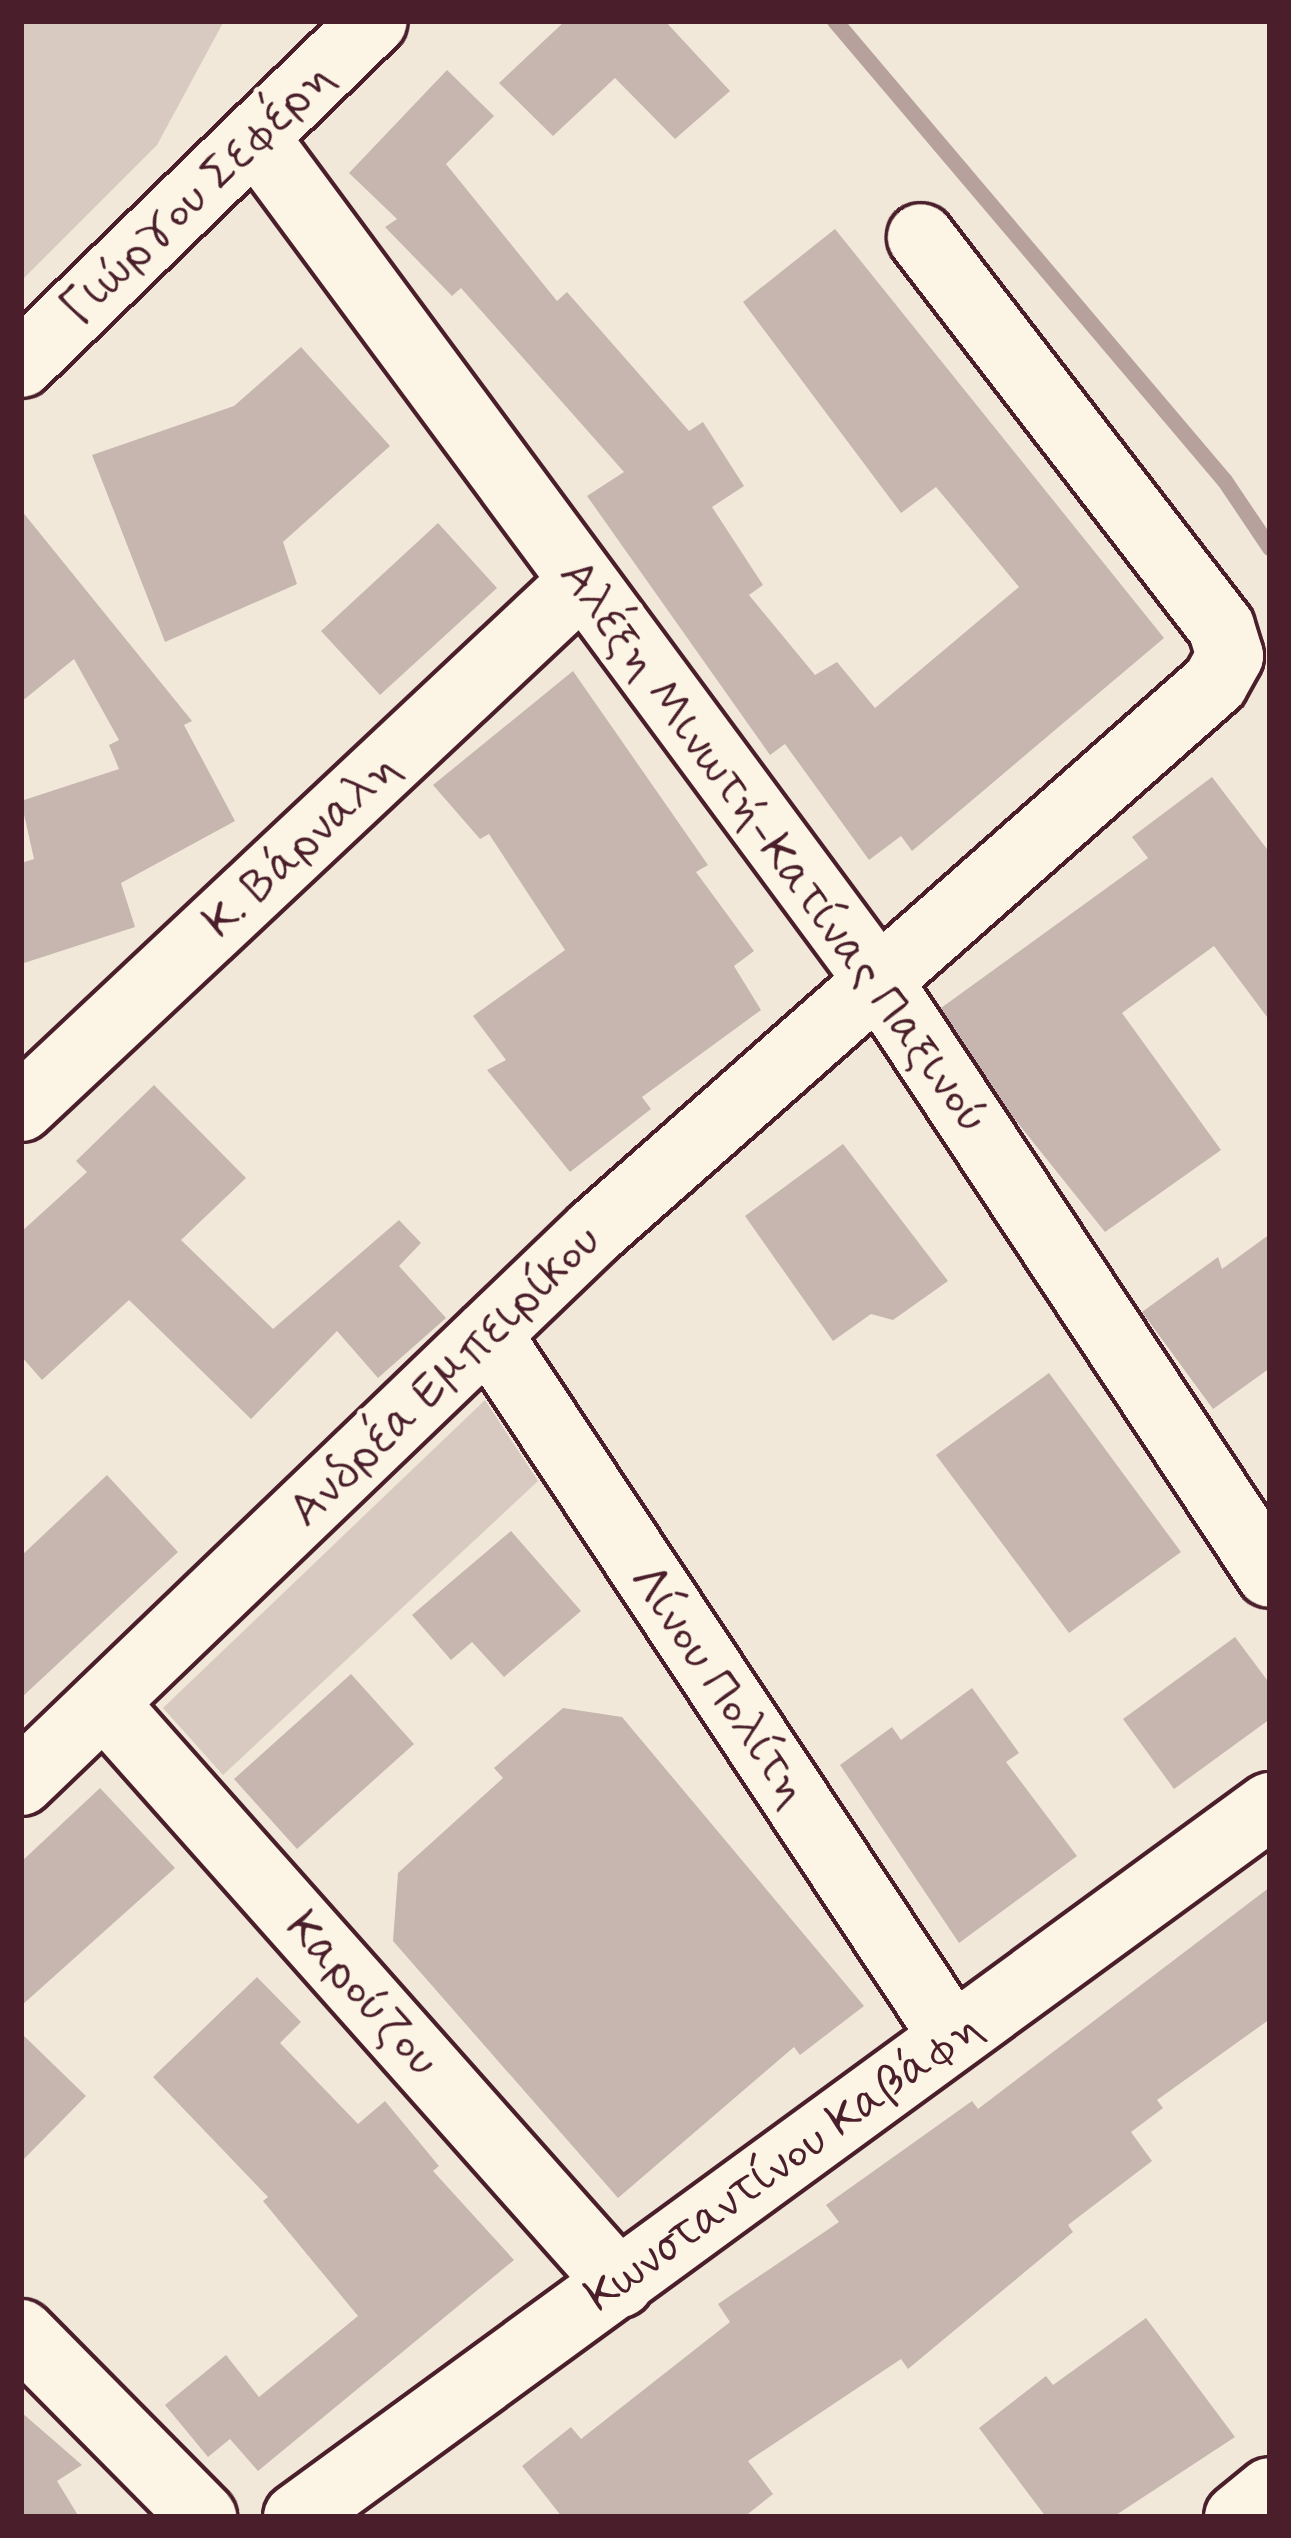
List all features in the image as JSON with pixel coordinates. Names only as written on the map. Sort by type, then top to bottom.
[{"type":"street","name":"Γιώργου Σεφέρη","points":[[21,364],[374,21]]},
{"type":"street","name":"Αλέξη Μινωτή-Κατίνας Παξινού","points":[[255,137],[876,977],[1270,1574]]},
{"type":"street","name":"Ανδρέα Εμπειρίκου","points":[[21,1782],[488,1334],[876,977],[1196,702],[1229,656],[1221,627],[921,237]]},
{"type":"street","name":"Κ. Βάρναλη","points":[[21,1108],[583,581]]},
{"type":"street","name":"Λίνου Πολίτη","points":[[488,1334],[953,2037]]},
{"type":"street","name":"Καρούζου","points":[[104,1703],[620,2284]]},
{"type":"street","name":"Κωνσταντίνου Καβάφη","points":[[297,2517],[1270,1806]]},
{"type":"street","points":[[21,2333],[203,2517]]},
{"type":"street","points":[[1238,2517],[1270,2491]]},
{"type":"shaded area","points":[[21,21],[224,21],[157,145],[21,281]]},
{"type":"shaded area","points":[[485,1400],[538,1481],[223,1775],[163,1708]]},
{"type":"building","points":[[565,21],[665,21],[730,91],[675,139],[615,78],[553,136],[499,83]]},
{"type":"building","points":[[447,70],[494,116],[446,164],[557,301],[567,292],[689,431],[703,422],[744,486],[712,507],[763,585],[749,595],[815,675],[837,662],[875,708],[1019,587],[936,487],[901,513],[743,302],[835,229],[1164,638],[912,851],[901,836],[869,860],[785,744],[770,755],[587,496],[624,472],[461,288],[452,296],[385,227],[397,219],[349,173]]},
{"type":"building","points":[[301,347],[390,446],[283,542],[297,584],[165,642],[92,455],[234,406]]},
{"type":"building","points":[[21,510],[192,721],[184,725],[235,821],[121,883],[135,927],[21,964],[21,863],[34,859],[21,801],[119,769],[109,745],[119,740],[74,659],[21,702]]},
{"type":"building","points":[[438,523],[497,588],[380,695],[321,631]]},
{"type":"building","points":[[573,671],[708,865],[696,872],[754,951],[734,966],[761,1010],[642,1097],[651,1109],[570,1172],[487,1070],[506,1060],[473,1016],[565,950],[489,834],[480,839],[433,785]]},
{"type":"building","points":[[1212,777],[1270,853],[1270,1021],[1214,946],[1122,1013],[1221,1150],[1105,1232],[1013,1117],[941,1008],[1148,858],[1132,837]]},
{"type":"building","points":[[154,1085],[246,1178],[181,1240],[273,1329],[399,1220],[421,1243],[399,1266],[446,1318],[378,1378],[337,1331],[251,1419],[129,1300],[42,1380],[21,1356],[21,1232],[87,1172],[76,1161]]},
{"type":"building","points":[[843,1144],[948,1281],[893,1320],[871,1314],[833,1341],[745,1216]]},
{"type":"building","points":[[1270,1234],[1270,1368],[1213,1409],[1142,1312],[1218,1257],[1222,1269]]},
{"type":"building","points":[[1049,1373],[1181,1552],[1069,1633],[936,1455]]},
{"type":"building","points":[[107,1475],[178,1552],[21,1698],[21,1556]]},
{"type":"building","points":[[511,1531],[581,1611],[504,1677],[472,1642],[451,1660],[412,1615]]},
{"type":"building","points":[[1235,1637],[1270,1684],[1270,1719],[1174,1789],[1123,1719]]},
{"type":"building","points":[[351,1674],[414,1744],[297,1849],[234,1779]]},
{"type":"building","points":[[972,1688],[1019,1753],[1006,1762],[1077,1856],[959,1943],[840,1765],[892,1727],[901,1740]]},
{"type":"building","points":[[563,1708],[622,1717],[864,2006],[800,2055],[794,2047],[618,2198],[393,1941],[398,1873],[503,1778],[494,1768]]},
{"type":"building","points":[[100,1788],[175,1868],[21,2006],[21,1862]]},
{"type":"building","points":[[1270,1887],[1270,2019],[1157,2100],[1163,2108],[1131,2132],[1152,2161],[1068,2225],[1073,2232],[908,2369],[901,2359],[748,2461],[773,2494],[744,2517],[562,2517],[522,2466],[571,2427],[581,2439],[730,2322],[718,2304],[839,2222],[826,2205],[972,2101],[978,2109]]},
{"type":"building","points":[[257,1977],[301,2022],[280,2043],[358,2124],[385,2101],[439,2166],[433,2171],[514,2260],[258,2471],[230,2439],[208,2457],[165,2405],[226,2355],[259,2397],[358,2316],[263,2201],[268,2197],[153,2077]]},
{"type":"building","points":[[21,2033],[86,2096],[21,2162]]},
{"type":"building","points":[[1146,2318],[1235,2437],[1113,2517],[1046,2517],[979,2428],[1046,2376],[1053,2385]]},
{"type":"building","points":[[21,2412],[82,2465],[57,2481],[79,2517],[21,2517]]},
{"type":"waterway","points":[[835,21],[1225,481],[1270,548]]}]
